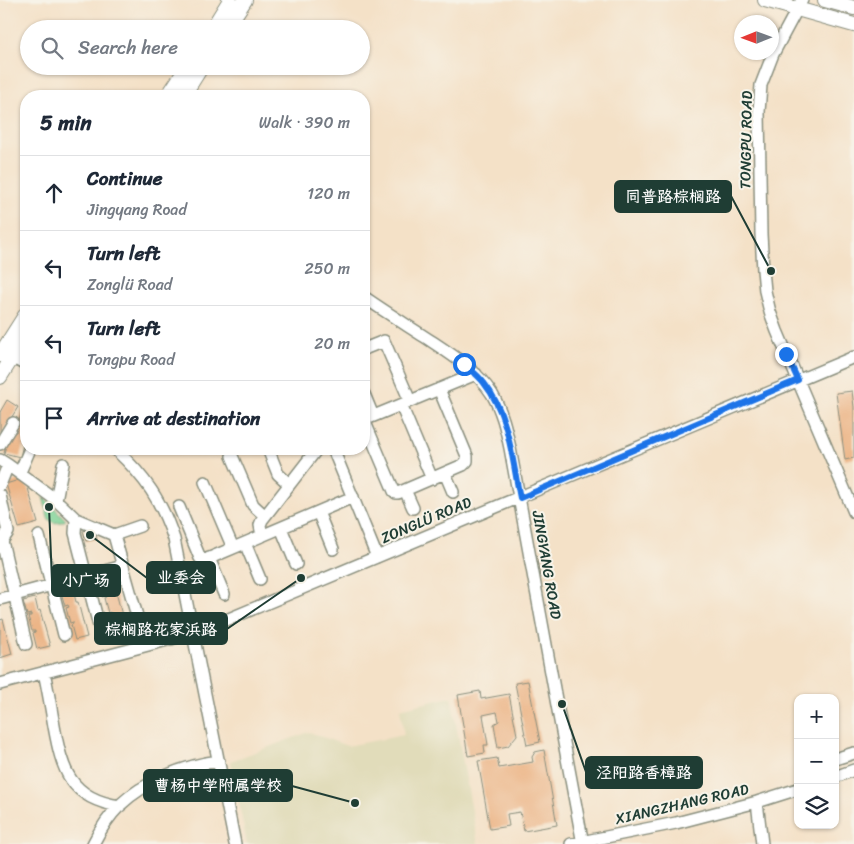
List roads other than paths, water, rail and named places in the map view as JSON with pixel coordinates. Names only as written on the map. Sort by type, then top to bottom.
[{"type":"main road","points":[[218,20],[230,0]]},
{"type":"main road","points":[[232,20],[245,0]]},
{"type":"main road","points":[[765,0],[800,5],[854,25]]},
{"type":"main road","points":[[825,0],[854,8]]},
{"type":"main road","points":[[172,90],[182,75]]},
{"type":"main road","points":[[187,90],[196,75]]},
{"type":"main road","points":[[0,377],[3,354],[20,324]]},
{"type":"main road","points":[[3,354],[20,341]]},
{"type":"street","name":"TONGPU ROAD","points":[[800,5],[773,54],[761,85],[758,112],[761,234],[765,291],[777,332],[854,512]]},
{"type":"street","name":"JINGYANG ROAD","points":[[370,301],[447,352],[476,374],[492,395],[506,427],[557,705],[579,843]]},
{"type":"street","points":[[370,348],[384,342],[432,479]]},
{"type":"street","points":[[3,354],[20,362]]},
{"type":"street","name":"ZONGLÜ ROAD","points":[[0,684],[171,640],[193,632],[520,498],[854,356]]},
{"type":"street","points":[[370,418],[476,374]]},
{"type":"street","points":[[370,427],[396,493],[463,465],[467,461],[467,456],[439,389]]},
{"type":"street","points":[[0,444],[13,424]]},
{"type":"street","points":[[20,472],[27,455]]},
{"type":"street","points":[[122,455],[134,466],[160,504],[174,540],[235,844]]},
{"type":"street","points":[[270,455],[278,474],[289,484]]},
{"type":"street","points":[[262,536],[260,525],[265,516],[311,455]]},
{"type":"street","points":[[336,455],[377,557]]},
{"type":"street","points":[[232,456],[253,505],[265,516]]},
{"type":"street","points":[[0,484],[4,463],[20,472],[76,518],[114,535],[140,526]]},
{"type":"street","points":[[56,500],[63,464]]},
{"type":"street","points":[[445,473],[453,492]]},
{"type":"street","points":[[205,482],[233,548]]},
{"type":"street","points":[[405,490],[413,508]]},
{"type":"street","points":[[0,495],[8,532],[2,541],[26,644]]},
{"type":"street","points":[[179,507],[200,558],[205,560],[353,497]]},
{"type":"street","points":[[318,512],[333,549]]},
{"type":"street","points":[[76,518],[75,533],[98,626]]},
{"type":"street","points":[[282,528],[296,564]]},
{"type":"street","points":[[114,535],[137,616]]},
{"type":"street","points":[[39,536],[64,635]]},
{"type":"street","points":[[246,543],[260,579]]},
{"type":"street","points":[[209,558],[224,594]]},
{"type":"street","points":[[0,599],[123,566]]},
{"type":"street","points":[[44,672],[59,754],[63,764],[75,785],[82,792],[98,801],[120,806]]},
{"type":"street","points":[[839,757],[854,753]]},
{"type":"street","points":[[93,844],[105,822],[137,791],[175,772],[202,763],[219,761]]},
{"type":"street","points":[[839,775],[854,770]]},
{"type":"street","name":"XIANGZHANG ROAD","points":[[579,843],[676,823],[794,790]]},
{"type":"street","points":[[98,801],[103,810],[105,822]]},
{"type":"street","points":[[757,802],[762,844]]},
{"type":"place","name":"同普路棕榈路","points":[[771,271]]},
{"type":"place","name":"小广场","points":[[49,507]]},
{"type":"place","name":"业委会","points":[[90,535]]},
{"type":"place","name":"棕榈路花家浜路","points":[[301,578]]},
{"type":"place","name":"泾阳路香樟路","points":[[562,704]]},
{"type":"place","name":"曹杨中学附属学校","points":[[355,803]]}]
